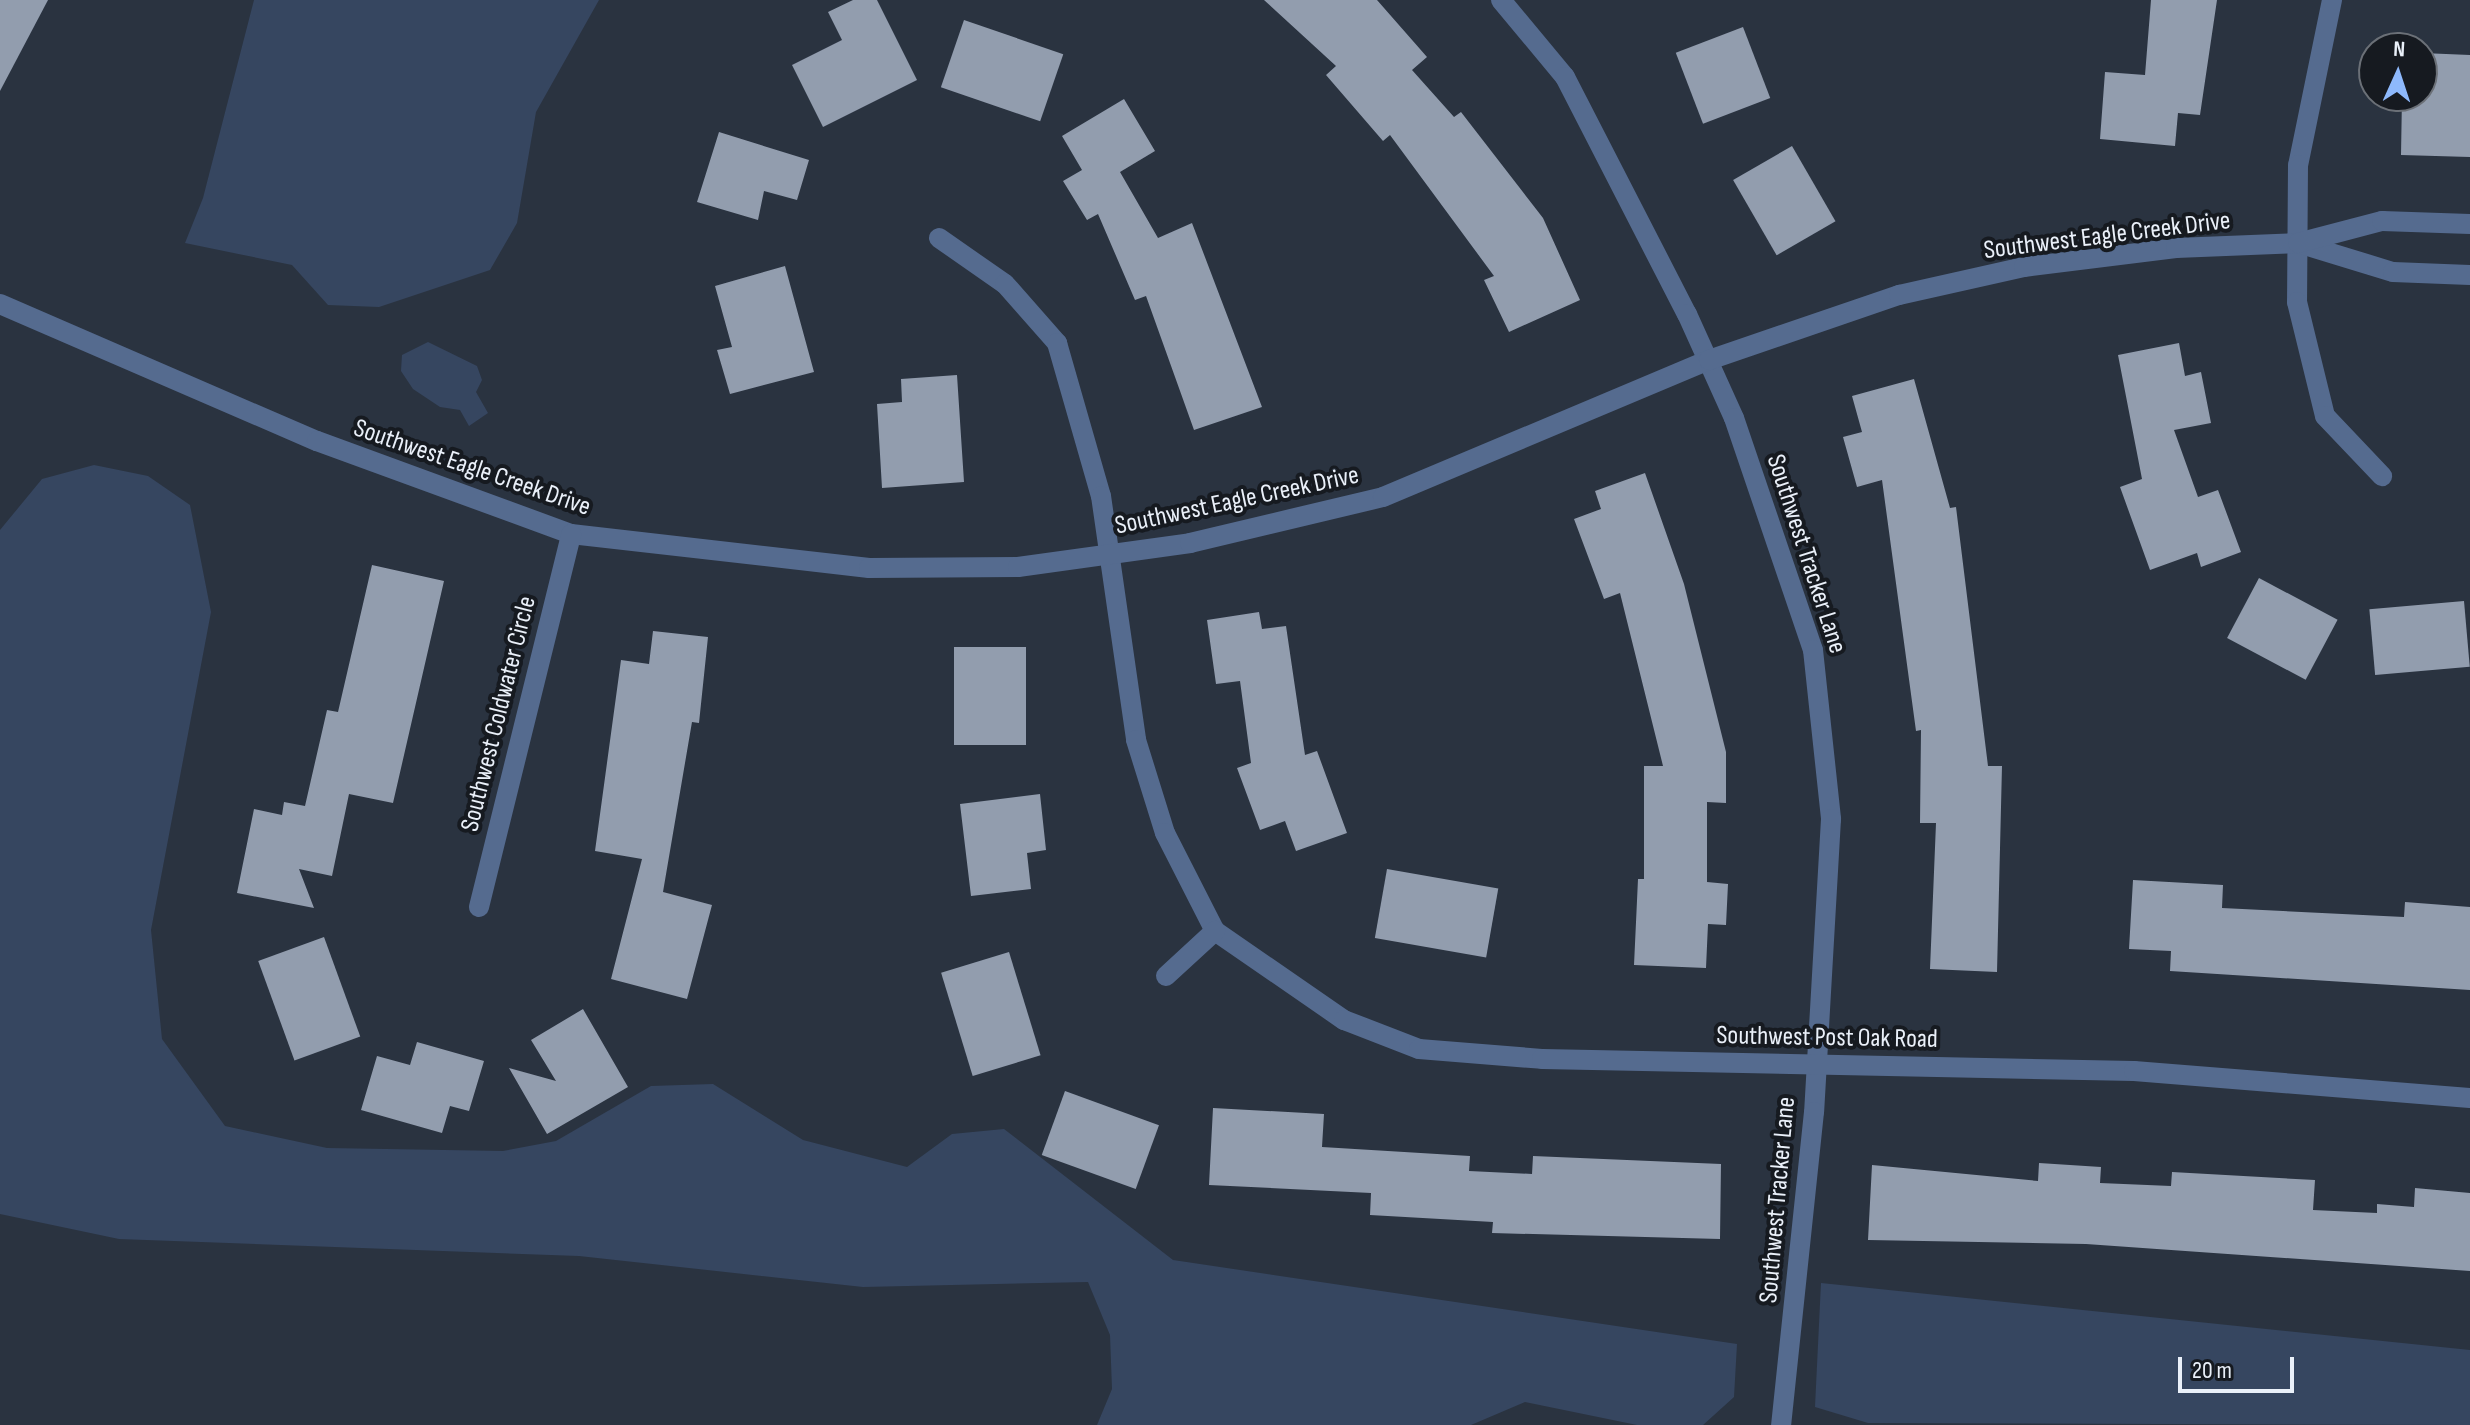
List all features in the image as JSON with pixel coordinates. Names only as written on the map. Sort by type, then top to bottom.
[{"type":"street","name":"Southwest Tracker Lane","points":[[1501,0],[1565,77],[1709,360],[1816,666],[1831,819],[1817,1063],[1781,1425]]},
{"type":"street","points":[[2332,0],[2298,165],[2298,310],[2325,416],[2382,476]]},
{"type":"street","name":"Southwest Eagle Creek Drive","points":[[0,304],[317,441],[571,534],[869,568],[1018,567],[1190,543],[1383,497],[1709,360],[1899,295],[2024,267],[2176,248],[2298,243],[2382,221],[2470,224]]},
{"type":"street","name":"Southwest Post Oak Road","points":[[939,238],[1005,284],[1057,343],[1101,496],[1136,740],[1165,833],[1215,931],[1344,1020],[1419,1049],[1542,1059],[2134,1071],[2470,1098]]},
{"type":"street","name":"Southwest Eagle Creek Drive","points":[[2298,243],[2393,272],[2470,275]]},
{"type":"street","name":"Southwest Coldwater Circle","points":[[479,907],[571,534]]},
{"type":"street","points":[[1166,976],[1215,931]]},
{"type":"shaded area","points":[[254,0],[599,0],[536,112],[517,223],[490,270],[379,307],[328,305],[292,265],[185,243],[203,198]]},
{"type":"shaded area","points":[[428,342],[477,366],[482,380],[476,392],[488,413],[469,426],[460,410],[440,407],[413,389],[401,371],[402,355]]},
{"type":"shaded area","points":[[94,465],[148,476],[190,505],[211,612],[151,930],[162,1039],[225,1126],[327,1148],[503,1151],[556,1141],[651,1086],[713,1084],[803,1140],[907,1167],[952,1134],[1004,1129],[1173,1260],[1737,1344],[1734,1397],[1703,1425],[1637,1425],[1525,1402],[1471,1425],[1097,1425],[1112,1389],[1110,1335],[1088,1282],[863,1287],[579,1256],[119,1239],[0,1214],[0,530],[42,479]]},
{"type":"shaded area","points":[[1821,1283],[2470,1350],[2470,1425],[1868,1423],[1815,1407]]},
{"type":"building","points":[[0,0],[48,0],[0,91]]},
{"type":"building","points":[[853,0],[877,0],[917,80],[823,127],[792,65],[842,40],[828,12]]},
{"type":"building","points":[[1264,0],[1377,0],[1427,57],[1412,70],[1454,117],[1461,112],[1543,218],[1580,300],[1509,332],[1484,280],[1494,276],[1390,135],[1383,141],[1326,75],[1336,66]]},
{"type":"building","points":[[2151,0],[2217,0],[2200,115],[2178,113],[2175,146],[2100,139],[2105,72],[2145,75]]},
{"type":"building","points":[[964,20],[1063,54],[1040,121],[941,87]]},
{"type":"building","points":[[1743,27],[1770,98],[1703,124],[1676,53]]},
{"type":"building","points":[[2438,54],[2470,55],[2470,157],[2401,155],[2402,112],[2438,112]]},
{"type":"building","points":[[1124,99],[1155,151],[1120,172],[1158,238],[1192,223],[1262,407],[1194,430],[1146,296],[1135,300],[1098,214],[1087,220],[1063,181],[1082,170],[1062,136]]},
{"type":"building","points":[[719,132],[809,160],[797,200],[764,191],[758,220],[697,202]]},
{"type":"building","points":[[1792,146],[1836,221],[1777,255],[1733,180]]},
{"type":"building","points":[[785,266],[814,372],[730,394],[717,350],[732,347],[715,286]]},
{"type":"building","points":[[2179,343],[2185,376],[2201,372],[2211,423],[2174,430],[2198,497],[2218,490],[2241,552],[2201,567],[2197,553],[2150,570],[2120,487],[2142,479],[2118,355]]},
{"type":"building","points":[[957,375],[964,482],[882,488],[877,404],[902,402],[901,379]]},
{"type":"building","points":[[1914,379],[1950,508],[1956,507],[1988,766],[2002,766],[1997,972],[1930,969],[1936,823],[1920,823],[1921,730],[1916,731],[1882,480],[1857,487],[1843,437],[1862,432],[1852,396]]},
{"type":"building","points":[[1645,473],[1684,584],[1726,752],[1726,803],[1707,802],[1707,882],[1728,884],[1726,925],[1708,924],[1706,968],[1634,965],[1638,879],[1644,879],[1644,766],[1663,766],[1620,593],[1604,599],[1574,519],[1601,509],[1595,491]]},
{"type":"building","points":[[372,565],[444,581],[393,803],[349,794],[332,876],[299,869],[314,908],[237,893],[254,809],[282,815],[284,802],[305,806],[327,710],[338,712]]},
{"type":"building","points":[[2259,578],[2338,620],[2306,680],[2227,638]]},
{"type":"building","points":[[2464,601],[2470,667],[2375,675],[2369,609]]},
{"type":"building","points":[[1259,612],[1262,629],[1286,626],[1305,755],[1317,751],[1347,833],[1296,851],[1285,821],[1260,830],[1237,768],[1251,763],[1240,681],[1216,684],[1207,620]]},
{"type":"building","points":[[653,631],[708,637],[699,723],[692,722],[663,892],[712,905],[687,999],[611,979],[642,859],[595,851],[621,660],[649,664]]},
{"type":"building","points":[[954,647],[1026,647],[1026,745],[954,745]]},
{"type":"building","points":[[1040,794],[1046,850],[1027,853],[1031,889],[971,896],[960,804]]},
{"type":"building","points":[[1387,869],[1498,889],[1486,958],[1375,938]]},
{"type":"building","points":[[2133,880],[2223,885],[2222,908],[2404,917],[2405,902],[2470,907],[2470,990],[2170,971],[2171,951],[2129,949]]},
{"type":"building","points":[[324,937],[360,1037],[294,1061],[258,961]]},
{"type":"building","points":[[1009,952],[1041,1055],[973,1076],[941,973]]},
{"type":"building","points":[[583,1009],[628,1087],[547,1134],[509,1068],[556,1081],[531,1040]]},
{"type":"building","points":[[417,1042],[484,1061],[469,1111],[450,1106],[442,1133],[361,1110],[377,1056],[410,1065]]},
{"type":"building","points":[[1065,1091],[1159,1125],[1136,1189],[1042,1155]]},
{"type":"building","points":[[1213,1108],[1324,1114],[1322,1147],[1470,1156],[1469,1171],[1532,1174],[1533,1156],[1721,1164],[1720,1239],[1492,1233],[1493,1222],[1370,1215],[1371,1193],[1209,1185]]},
{"type":"building","points":[[2039,1163],[2101,1167],[2100,1183],[2171,1186],[2172,1172],[2315,1180],[2313,1210],[2377,1213],[2377,1204],[2414,1207],[2415,1188],[2470,1193],[2470,1271],[2086,1244],[1868,1240],[1872,1165],[2038,1181]]}]
